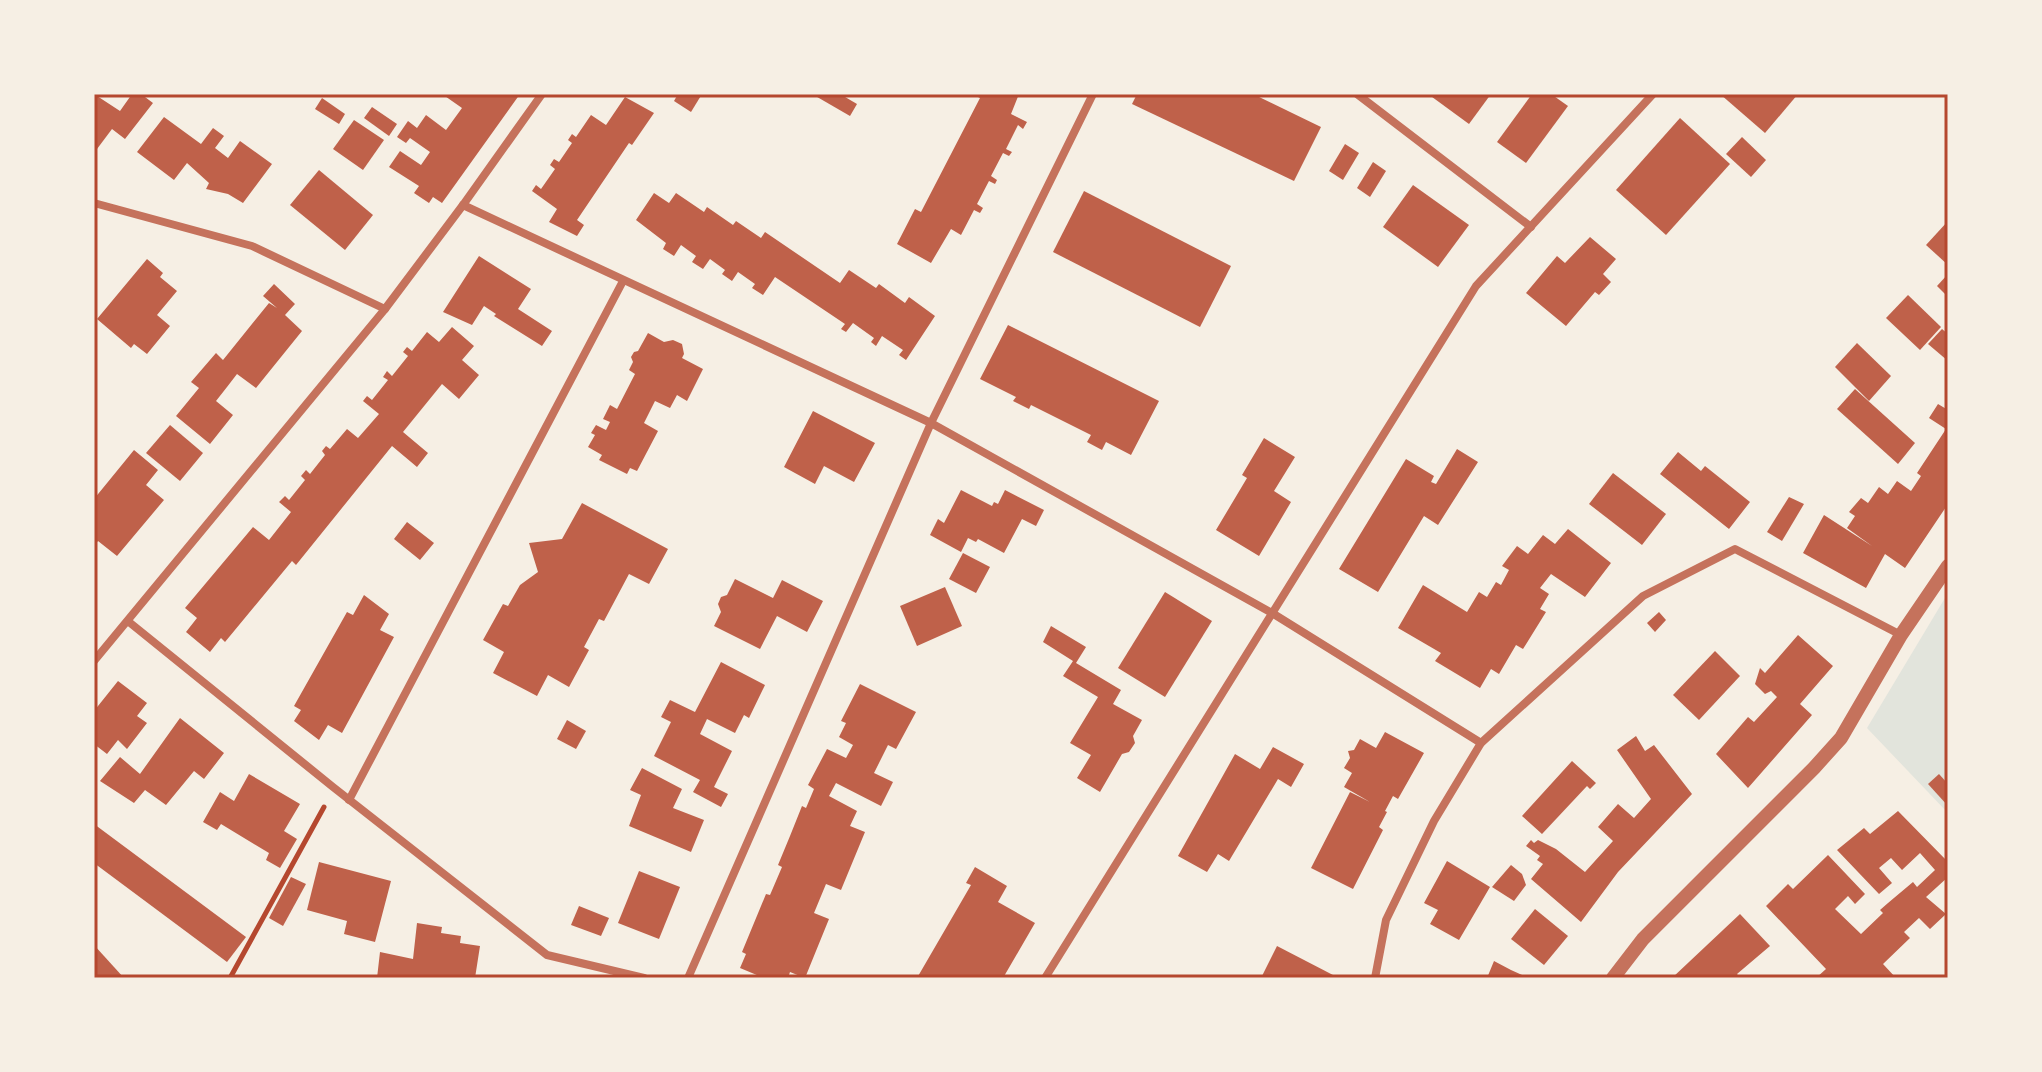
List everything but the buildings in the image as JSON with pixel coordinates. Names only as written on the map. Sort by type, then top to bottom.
[{"type":"street","points":[[94,661],[385,309],[542,94]]},
{"type":"street","points":[[688,978],[931,423],[1093,94]]},
{"type":"street","points":[[1357,94],[1531,227]]},
{"type":"street","points":[[1045,978],[1476,286],[1653,94]]},
{"type":"street","points":[[94,203],[252,246],[385,309]]},
{"type":"street","points":[[463,205],[931,423],[1272,613],[1481,743]]},
{"type":"street","points":[[349,800],[623,281]]},
{"type":"street","points":[[1375,978],[1386,920],[1434,821],[1481,743],[1643,596],[1735,549],[1901,635]]},
{"type":"street","points":[[1613,978],[1643,939],[1841,738],[1901,635],[1948,566]]},
{"type":"street","points":[[129,622],[547,955],[644,978]]},
{"type":"path","points":[[230,978],[333,787]]},
{"type":"shaded area","points":[[1948,593],[1948,813],[1867,728]]}]
